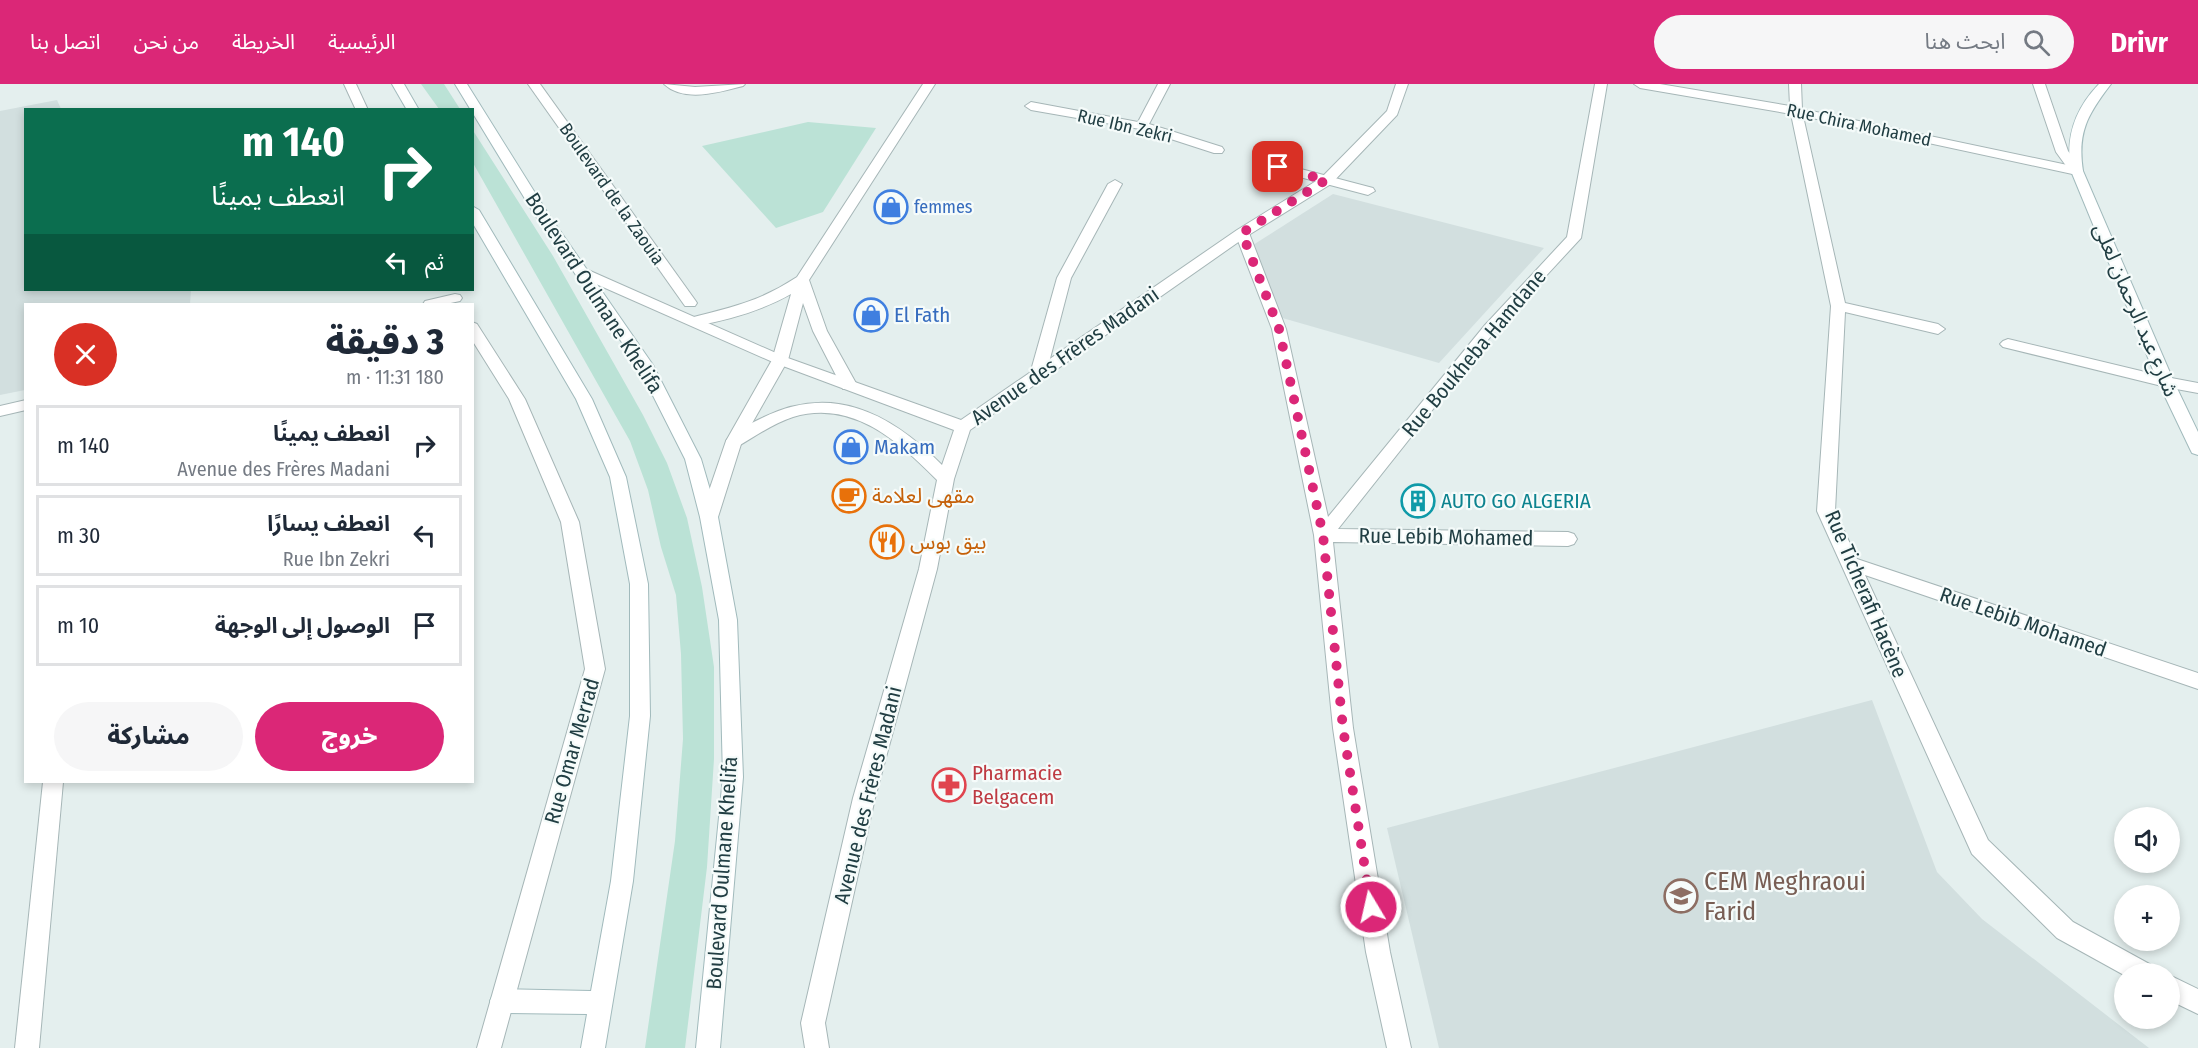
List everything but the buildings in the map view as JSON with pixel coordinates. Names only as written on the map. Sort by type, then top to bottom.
[{"type":"street","points":[[350,84],[361,108]]},
{"type":"street","points":[[398,84],[412,108]]},
{"type":"street","name":"Boulevard Oulmane Khelifa","points":[[461,84],[540,212],[645,365],[693,459],[709,517],[728,620],[733,777],[708,1048]]},
{"type":"street","name":"Boulevard de la Zaouia","points":[[534,84],[690,303]]},
{"type":"street","points":[[670,84],[680,90],[698,92],[739,84]]},
{"type":"street","points":[[709,517],[734,441],[780,360],[802,280],[929,84]]},
{"type":"street","points":[[1142,126],[1164,84]]},
{"type":"street","name":"Avenue des Frères Madani","points":[[817,1048],[813,1023],[864,798],[928,569],[946,479],[963,427],[1242,233],[1326,180],[1393,112],[1402,84]]},
{"type":"street","name":"Rue Boukheba Hamdane","points":[[1323,535],[1490,328],[1574,238],[1600,84]]},
{"type":"street","name":"Rue Chira Mohamed","points":[[1640,84],[1796,111],[2077,171]]},
{"type":"street","name":"Rue Ticherafi Hacène","points":[[1796,84],[1796,111],[1838,306],[1826,511],[1980,847],[2065,930],[2125,963]]},
{"type":"street","points":[[2039,84],[2062,152],[2077,171]]},
{"type":"street","points":[[2077,171],[2074,158],[2082,112],[2094,94],[2105,84]]},
{"type":"street","name":"Rue Ibn Zekri","points":[[1031,106],[1142,126],[1218,150]]},
{"type":"street","points":[[1278,167],[1368,191]]},
{"type":"street","name":"شارع عبد الرحمان لعلى","points":[[2077,171],[2166,382],[2198,448]]},
{"type":"street","points":[[1038,374],[1064,279],[1115,184]]},
{"type":"street","points":[[474,213],[584,399],[618,477],[639,584],[640,716],[622,880],[593,1048]]},
{"type":"street","points":[[1242,233],[1279,329],[1323,535],[1343,728],[1378,952],[1399,1048]]},
{"type":"street","points":[[583,273],[780,360],[963,427]]},
{"type":"street","points":[[695,321],[726,316],[756,307],[782,295],[802,280]]},
{"type":"street","points":[[802,280],[819,331],[849,385]]},
{"type":"street","points":[[434,303],[455,297]]},
{"type":"street","points":[[1838,306],[1938,329]]},
{"type":"street","name":"Rue Omar Merrad","points":[[474,330],[516,399],[570,522],[595,669],[489,1048]]},
{"type":"street","points":[[2008,344],[2198,388]]},
{"type":"street","points":[[0,411],[24,405]]},
{"type":"street","points":[[734,441],[765,422],[790,412],[831,409],[879,422],[902,437],[946,479]]},
{"type":"street","name":"Rue Lebib Mohamed","points":[[1323,535],[1568,539]]},
{"type":"street","name":"Rue Lebib Mohamed","points":[[1849,563],[2198,681]]},
{"type":"street","points":[[27,1048],[53,783]]},
{"type":"street","points":[[2180,993],[2198,1002]]},
{"type":"street","points":[[502,1001],[602,1003]]},
{"type":"shaded area","points":[[57,100],[61,108],[24,108],[24,291],[191,291],[190,303],[24,303],[24,390],[0,395],[0,111]]},
{"type":"shaded area","points":[[1333,194],[1544,248],[1439,363],[1279,317],[1253,245]]},
{"type":"shaded area","name":"CEM Meghraoui Farid","points":[[1872,700],[1937,872],[1982,919],[2114,1021],[2114,1029],[2124,1029],[2149,1048],[1439,1048],[1387,828]]},
{"type":"green space","points":[[421,84],[444,84],[459,108],[438,108]]},
{"type":"green space","points":[[808,122],[876,128],[823,212],[776,228],[702,146]]},
{"type":"green space","points":[[474,132],[553,256],[643,415],[667,463],[687,518],[702,587],[714,667],[714,759],[707,867],[685,1048],[645,1048],[675,841],[683,739],[681,654],[676,595],[661,547],[648,490],[630,441],[474,165]]},
{"type":"place","name":"femmes","points":[[891,207]]},
{"type":"place","name":"El Fath","points":[[871,315]]},
{"type":"place","name":"Makam","points":[[851,447]]},
{"type":"place","name":"مقهى لعلامة","points":[[849,496]]},
{"type":"place","name":"AUTO GO ALGERIA","points":[[1418,501]]},
{"type":"place","name":"بيق بوس","points":[[887,542]]},
{"type":"place","name":"Pharmacie Belgacem","points":[[949,785]]},
{"type":"place","name":"CEM Meghraoui Farid","points":[[1681,896]]},
{"type":"route","points":[[1278,167],[1326,180],[1242,233],[1279,329],[1323,535],[1343,728],[1371,907]]}]
